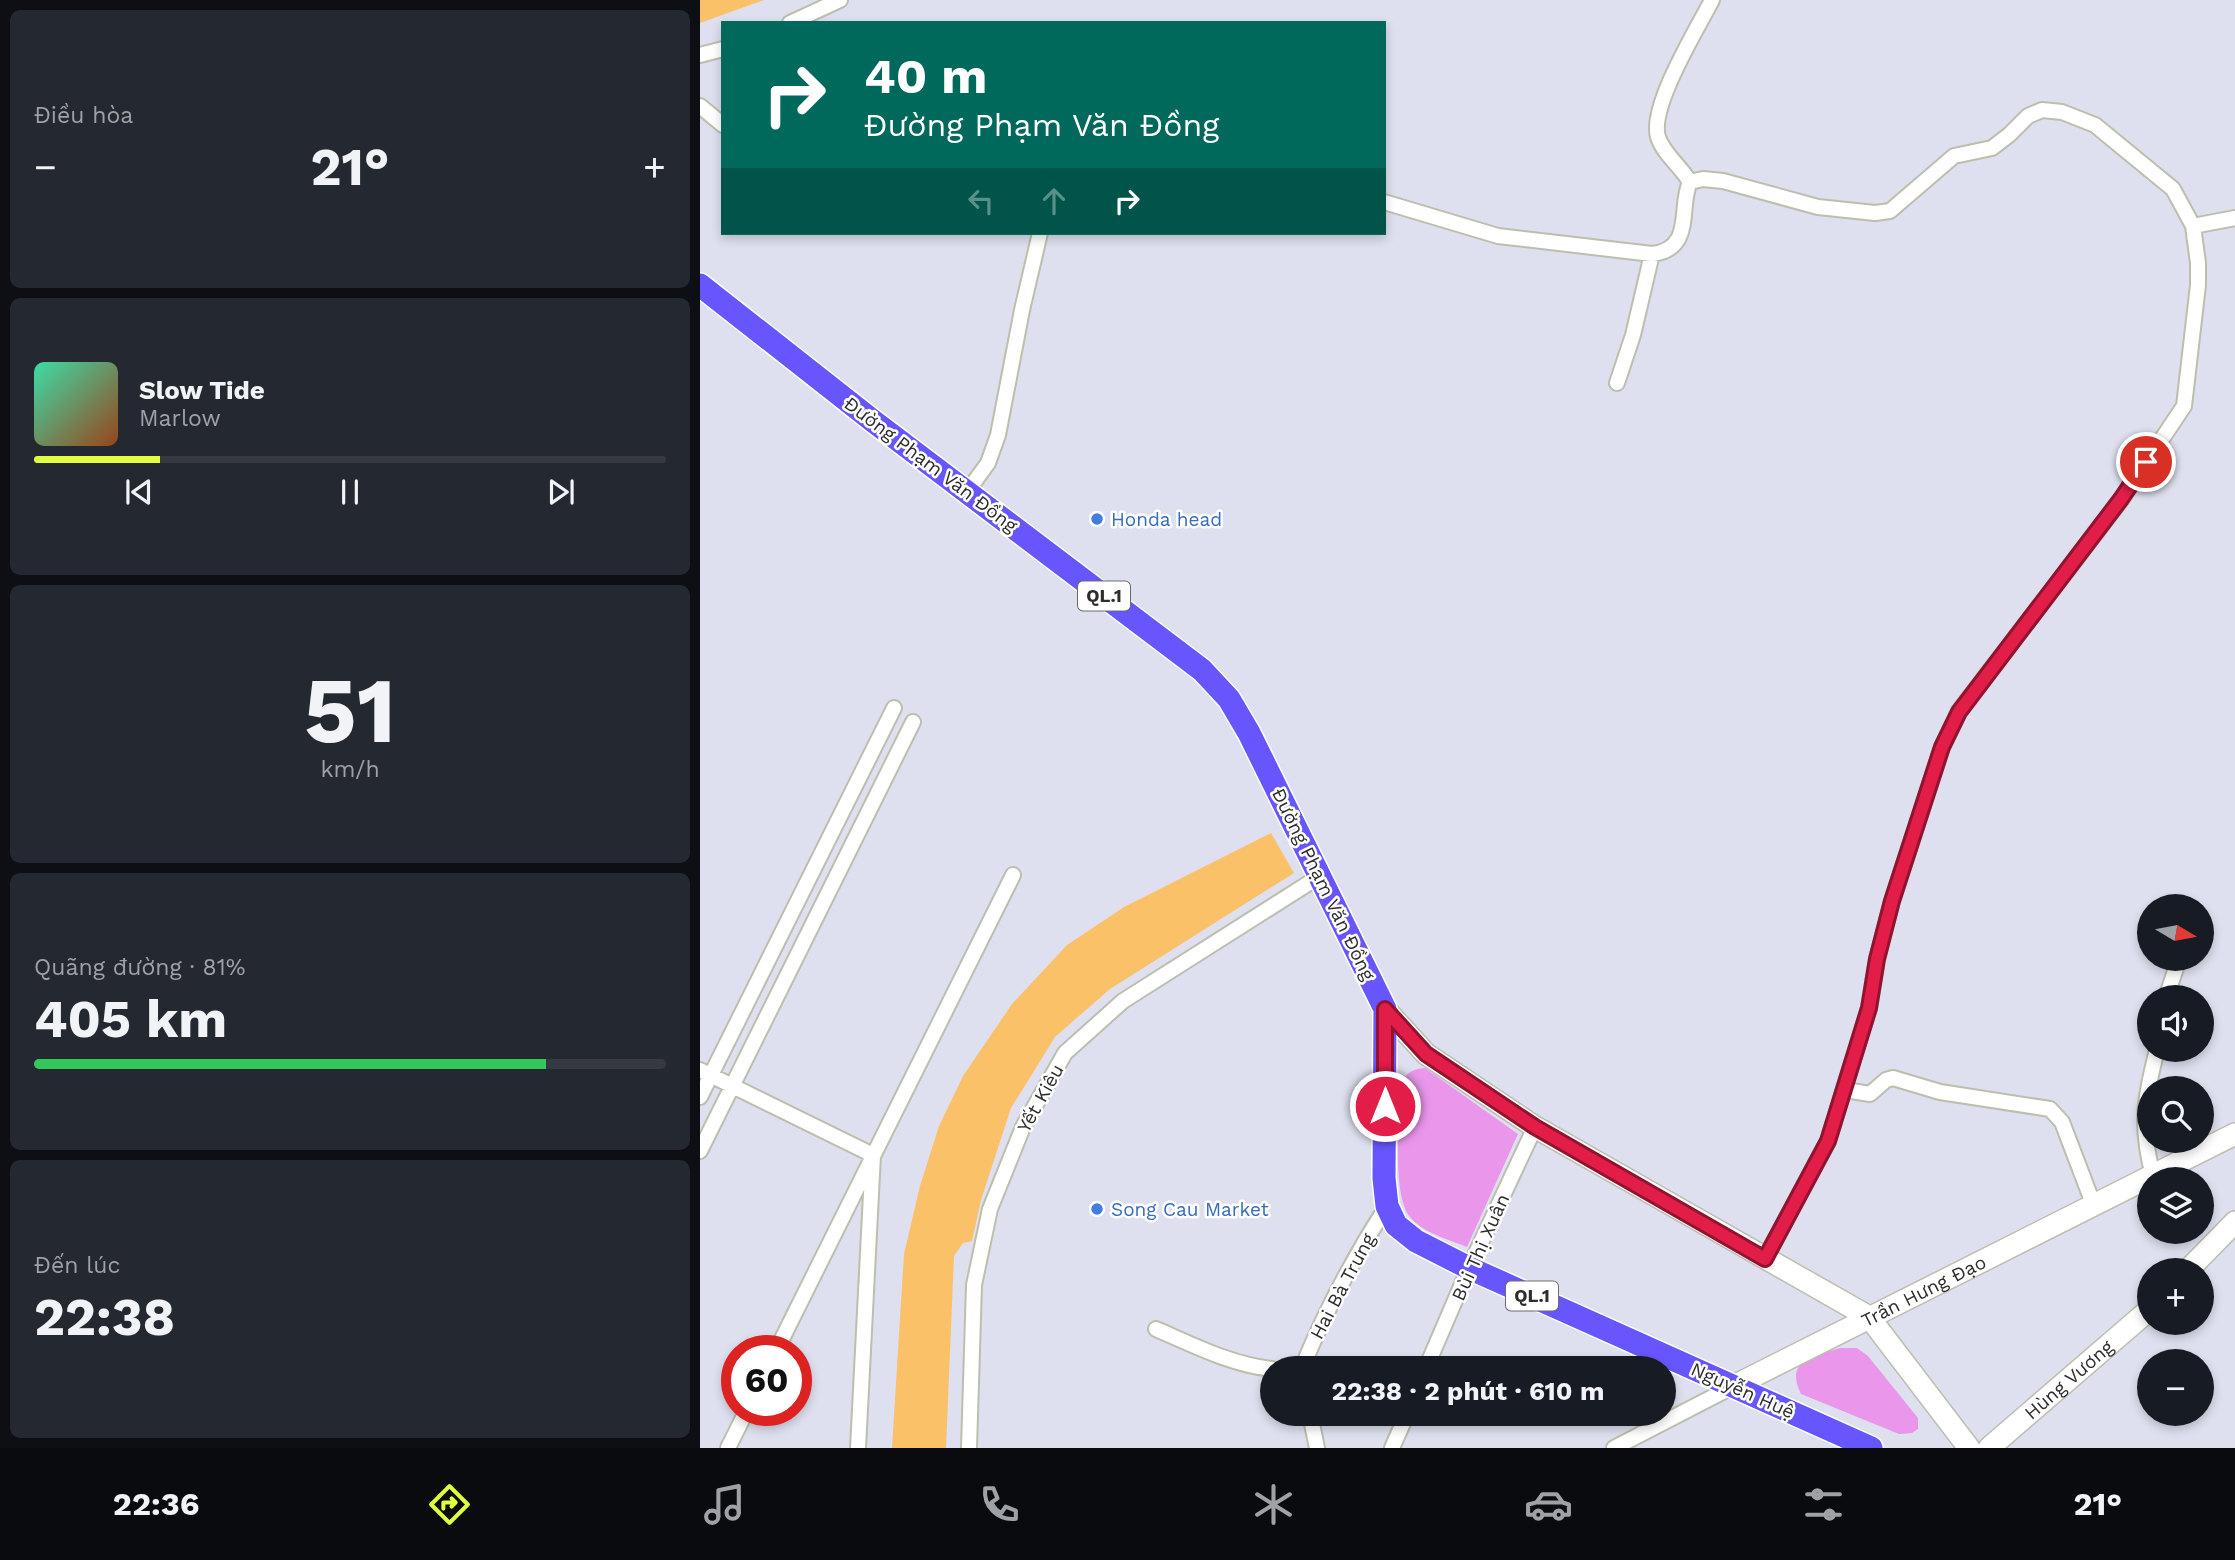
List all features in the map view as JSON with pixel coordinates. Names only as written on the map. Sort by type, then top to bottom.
[{"type":"main road","name":"Đường Phạm Văn Đồng","points":[[700,285],[1202,670],[1229,699],[1249,733],[1385,1009]]},
{"type":"main road","name":"QL.1","points":[[1385,1009],[1384,1178],[1387,1206]]},
{"type":"main road","name":"Nguyễn Huệ","points":[[1387,1206],[1396,1225],[1416,1241],[1469,1268],[1871,1448]]},
{"type":"street","points":[[794,21],[840,0]]},
{"type":"street","points":[[1690,181],[1659,140],[1656,127],[1670,81],[1712,0]]},
{"type":"street","points":[[700,55],[721,50]]},
{"type":"street","points":[[700,106],[721,123]]},
{"type":"street","points":[[1690,181],[1723,181],[1818,207],[1875,213],[1890,211],[1954,156],[1992,148],[2028,116],[2042,110],[2062,112],[2095,125],[2174,189],[2193,226],[2198,263],[2198,285],[2184,406],[2121,499],[1959,712],[1942,747],[1892,901],[1877,959],[1869,1008],[1828,1141],[1765,1259]]},
{"type":"street","points":[[1386,203],[1498,236],[1652,254],[1660,253],[1670,246],[1685,226],[1686,191],[1690,181]]},
{"type":"street","points":[[2193,226],[2235,218]]},
{"type":"street","points":[[967,492],[988,463],[998,435],[1040,235]]},
{"type":"street","points":[[1616,383],[1627,357],[1652,254]]},
{"type":"street","points":[[700,1097],[705,1072],[894,708]]},
{"type":"street","points":[[700,1151],[914,722]]},
{"type":"street","points":[[784,1335],[1013,875]]},
{"type":"street","name":"Yết Kiêu","points":[[969,1448],[974,1285],[990,1209],[1023,1127],[1065,1053],[1123,1001],[1320,876]]},
{"type":"street","name":"Đường Phạm Văn Đồng","points":[[1385,1009],[1426,1054],[1535,1127],[1869,1317],[1969,1448]]},
{"type":"street","points":[[2150,1167],[2145,1144],[2144,1115],[2154,1062]]},
{"type":"street","points":[[705,1072],[873,1155]]},
{"type":"street","points":[[1845,1090],[1870,1094],[1886,1080],[1893,1078],[1940,1092],[2050,1110],[2062,1122],[2094,1206]]},
{"type":"street","name":"Bùi Thị Xuân","points":[[1431,1356],[1535,1127]]},
{"type":"street","name":"Trần Hưng Đạo","points":[[2170,1167],[2235,1134]]},
{"type":"street","points":[[858,1448],[873,1155]]},
{"type":"street","name":"Trần Hưng Đạo","points":[[1614,1448],[2137,1184]]},
{"type":"street","name":"Hai Bà Trưng","points":[[1307,1356],[1316,1333],[1367,1237],[1387,1206]]},
{"type":"street","points":[[2200,1258],[2235,1222]]},
{"type":"street","name":"Hùng Vương","points":[[1989,1448],[2137,1320]]},
{"type":"street","points":[[1156,1329],[1215,1354],[1260,1368]]},
{"type":"street","points":[[728,1448],[739,1426]]},
{"type":"street","points":[[1312,1426],[1317,1448]]},
{"type":"street","points":[[1392,1448],[1401,1426]]},
{"type":"shaded area","points":[[700,0],[764,0],[700,23]]},
{"type":"shaded area","points":[[1271,833],[1294,873],[1110,989],[1055,1037],[1011,1108],[981,1200],[972,1241],[963,1243],[954,1256],[946,1448],[892,1448],[904,1254],[920,1186],[939,1126],[963,1076],[1012,1004],[1067,945],[1124,907]]},
{"type":"shaded area","points":[[1425,1068],[1518,1134],[1467,1247],[1415,1223],[1404,1206],[1400,1191],[1398,1153],[1401,1083],[1411,1072]]},
{"type":"shaded area","points":[[1840,1348],[1857,1348],[1868,1356],[1918,1418],[1918,1429],[1912,1433],[1899,1434],[1801,1394],[1796,1374],[1799,1367],[1812,1358]]},
{"type":"place","name":"Honda head","points":[[1097,519]]},
{"type":"place","name":"Song Cau Market","points":[[1097,1209]]},
{"type":"route","points":[[1385,1106],[1385,1009],[1426,1054],[1535,1127],[1765,1259],[1828,1141],[1869,1008],[1877,959],[1892,901],[1942,747],[1959,712],[2121,499],[2146,462]]}]
